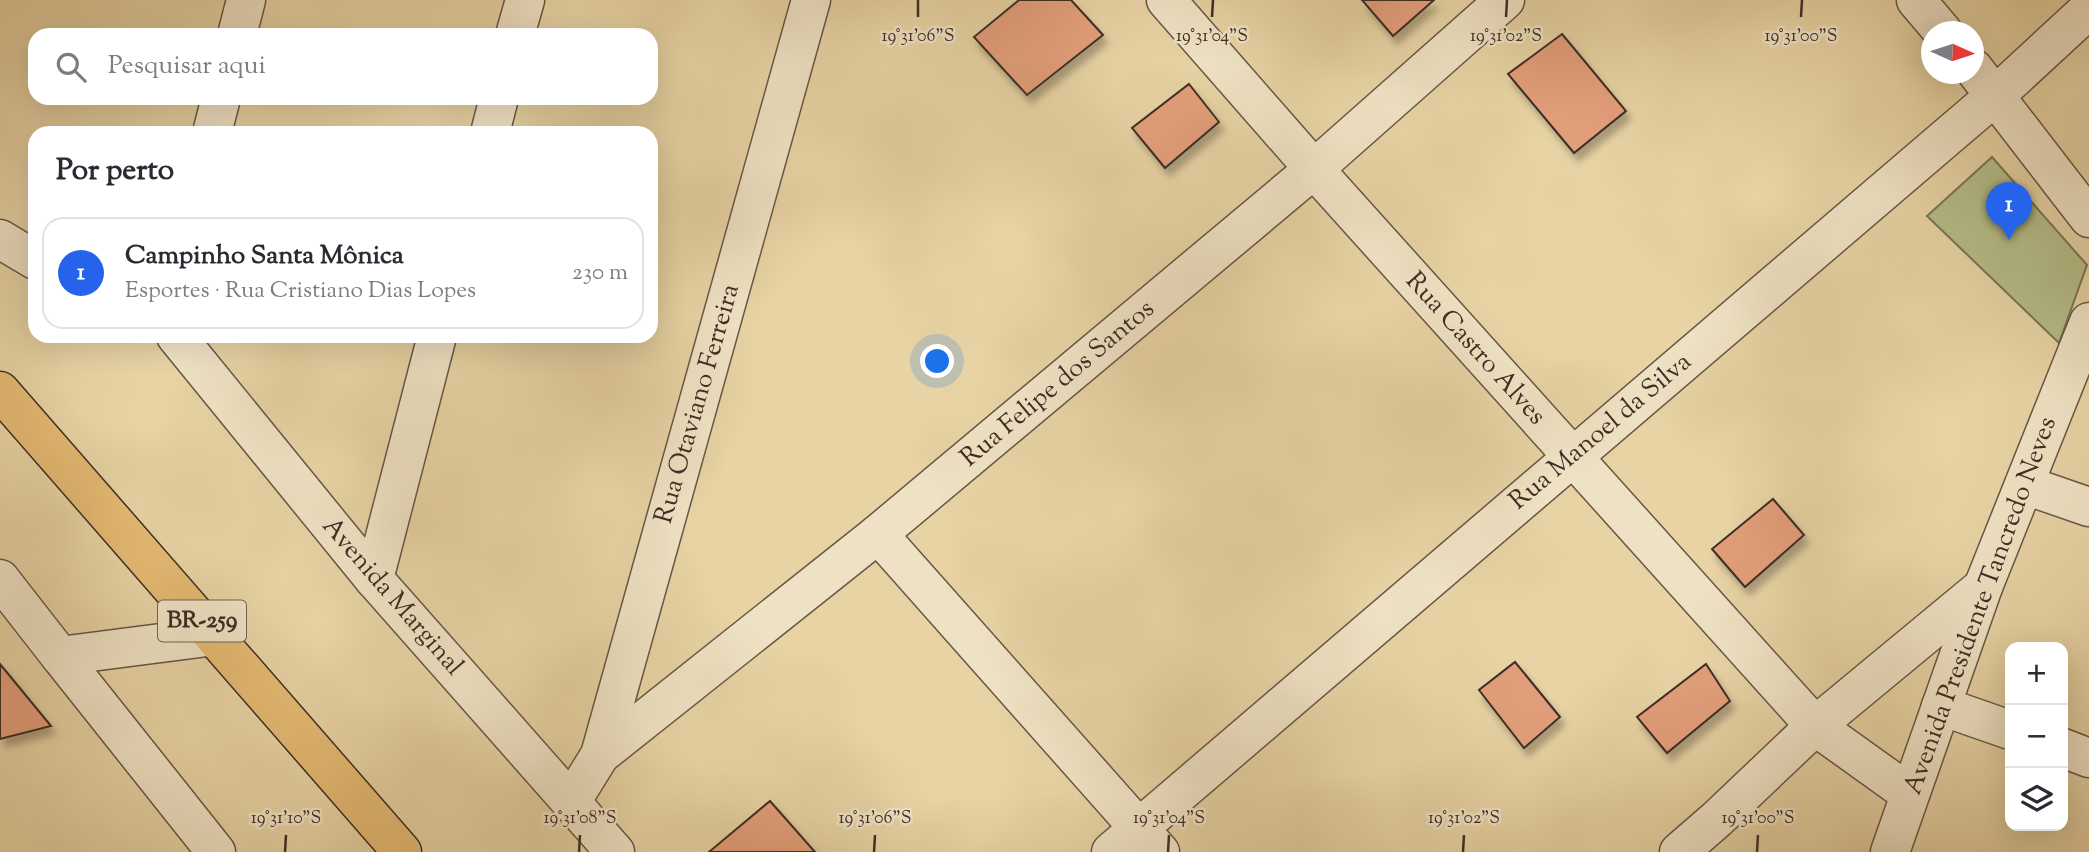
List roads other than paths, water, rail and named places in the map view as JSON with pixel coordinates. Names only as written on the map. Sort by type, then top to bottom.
[{"type":"highway","name":"BR-259","points":[[0,391],[402,852]]},
{"type":"street","points":[[239,28],[246,0]]},
{"type":"street","points":[[517,28],[524,0]]},
{"type":"street","name":"Rua Otaviano Ferreira","points":[[571,802],[600,755],[810,0]]},
{"type":"street","name":"Rua Castro Alves","points":[[1166,0],[1314,169],[1815,726],[1910,794]]},
{"type":"street","name":"Rua Felipe dos Santos","points":[[600,755],[878,534],[1314,169],[1505,0]]},
{"type":"street","points":[[1916,0],[1934,21]]},
{"type":"street","name":"Rua Manoel da Silva","points":[[1137,844],[1572,457],[1985,82],[2089,9]]},
{"type":"street","points":[[1985,82],[2089,218]]},
{"type":"street","points":[[214,126],[219,105]]},
{"type":"street","points":[[492,126],[497,105]]},
{"type":"street","points":[[0,239],[28,256]]},
{"type":"street","name":"Avenida Presidente Tancredo Neves","points":[[1891,852],[1983,587],[2089,322]]},
{"type":"street","name":"Avenida Marginal","points":[[182,343],[374,579],[615,852]]},
{"type":"street","points":[[374,579],[435,343]]},
{"type":"street","points":[[2025,485],[2089,507]]},
{"type":"street","points":[[878,534],[1137,844]]},
{"type":"street","points":[[0,579],[216,852]]},
{"type":"street","points":[[1679,852],[1815,726],[1983,587]]},
{"type":"street","points":[[60,656],[215,636]]},
{"type":"street","points":[[1941,706],[2005,728]]},
{"type":"street","points":[[2068,750],[2089,758]]},
{"type":"place","name":"Campinho Santa Mônica","points":[[2009,240]]}]
